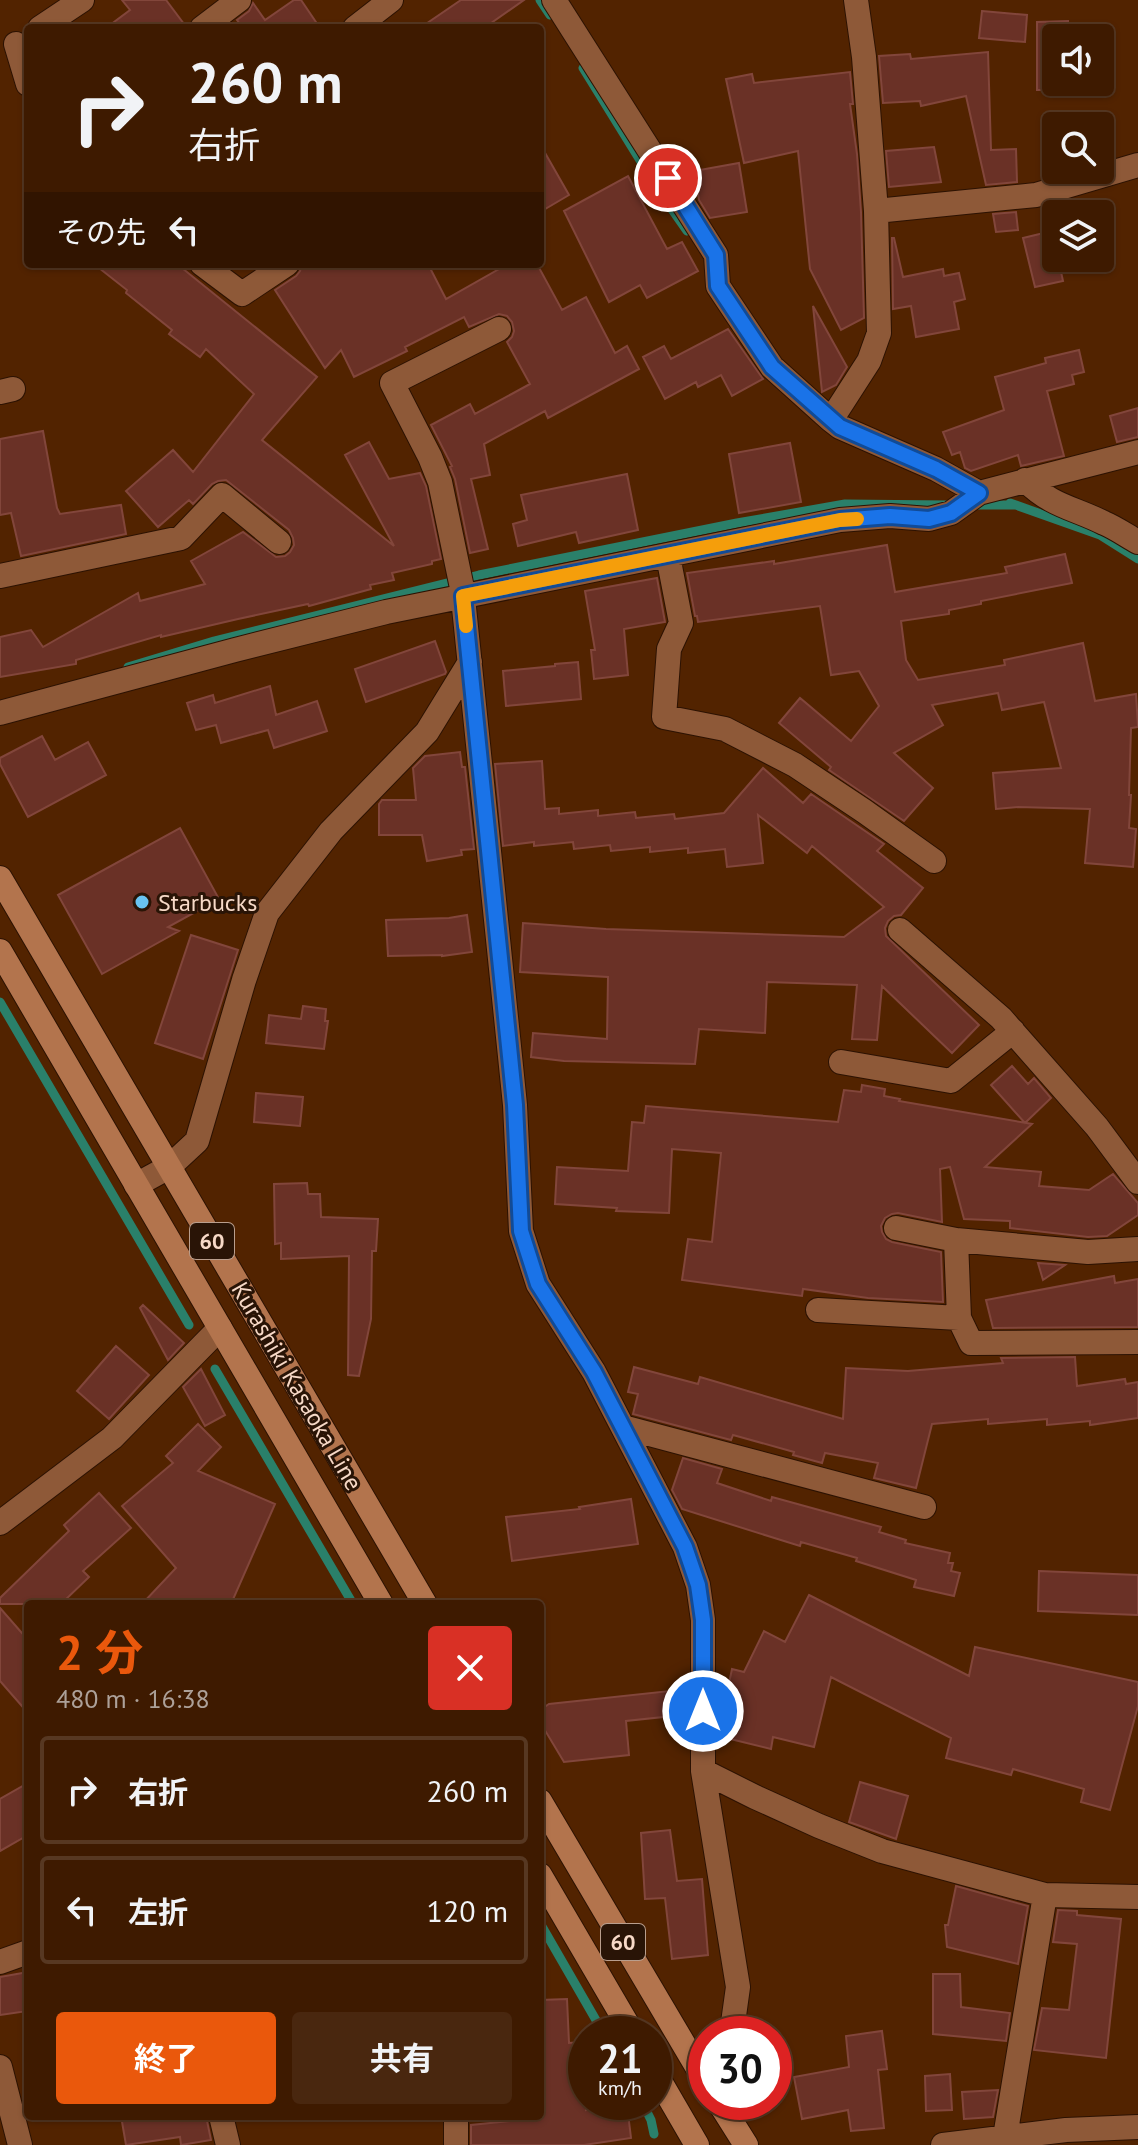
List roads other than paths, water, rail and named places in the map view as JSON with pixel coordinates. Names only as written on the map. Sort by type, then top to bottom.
[{"type":"main road","name":"Kurashiki Kasaoka Line","points":[[0,878],[423,1600]]},
{"type":"main road","name":"Kurashiki Kasaoka Line","points":[[0,951],[379,1600]]},
{"type":"main road","name":"60","points":[[544,1807],[688,2036]]},
{"type":"main road","name":"60","points":[[544,1882],[622,2016]]},
{"type":"main road","points":[[672,2102],[697,2145]]},
{"type":"main road","points":[[730,2120],[746,2145]]},
{"type":"street","points":[[207,24],[239,0]]},
{"type":"street","points":[[360,24],[391,0]]},
{"type":"street","points":[[554,0],[716,255],[718,286],[772,367],[836,414],[840,427],[936,469],[975,495]]},
{"type":"street","points":[[836,414],[869,361],[879,333],[876,211],[864,57],[856,0]]},
{"type":"street","points":[[49,24],[77,12]]},
{"type":"street","points":[[15,45],[24,72]]},
{"type":"street","points":[[876,211],[1036,195],[1138,165]]},
{"type":"street","points":[[207,268],[242,294],[281,268]]},
{"type":"street","points":[[499,329],[392,383],[440,482],[461,585],[515,1105],[521,1231],[538,1284],[594,1372],[685,1547],[698,1585],[703,1620],[703,1771],[738,1987],[734,2016]]},
{"type":"street","points":[[0,713],[386,612],[461,585],[668,556],[840,520],[890,516],[929,519],[951,513],[975,495],[1138,452]]},
{"type":"street","points":[[1025,480],[1054,503],[1105,523],[1138,542]]},
{"type":"street","points":[[0,576],[181,538],[222,495],[279,542]]},
{"type":"street","points":[[668,556],[681,623],[669,649],[664,717],[725,729],[795,765],[934,861]]},
{"type":"street","points":[[136,1185],[169,1167],[197,1141],[267,913],[331,831],[427,732],[470,662]]},
{"type":"street","points":[[900,930],[1013,1031],[1097,1127],[1138,1182]]},
{"type":"street","points":[[841,1062],[951,1081],[1013,1031]]},
{"type":"street","points":[[896,1228],[956,1240],[1088,1252],[1138,1249]]},
{"type":"street","points":[[956,1240],[959,1318],[971,1343],[1138,1342]]},
{"type":"street","points":[[818,1310],[959,1318]]},
{"type":"street","points":[[0,1523],[112,1438],[220,1328]]},
{"type":"street","points":[[623,1427],[924,1507]]},
{"type":"street","points":[[703,1771],[819,1826],[882,1851],[1045,1895],[1138,1897]]},
{"type":"street","points":[[1005,2137],[1045,1895]]},
{"type":"street","points":[[0,1962],[24,1953]]},
{"type":"street","points":[[0,2067],[20,2145]]},
{"type":"street","points":[[222,2120],[228,2145]]},
{"type":"street","points":[[456,2120],[456,2145]]},
{"type":"street","points":[[943,2145],[1005,2137],[1096,2137],[1138,2127]]},
{"type":"waterway","points":[[540,0],[550,15]]},
{"type":"waterway","points":[[583,68],[687,231]]},
{"type":"waterway","points":[[1010,503],[1100,535],[1138,559]]},
{"type":"waterway","points":[[128,667],[214,641],[479,575],[737,523],[845,504],[947,505]]},
{"type":"waterway","points":[[973,505],[1014,505]]},
{"type":"waterway","points":[[0,1002],[189,1325]]},
{"type":"waterway","points":[[215,1369],[351,1600]]},
{"type":"waterway","points":[[544,1930],[594,2016]]},
{"type":"waterway","points":[[651,2120],[654,2134]]},
{"type":"place","name":"Starbucks","points":[[142,902]]}]
